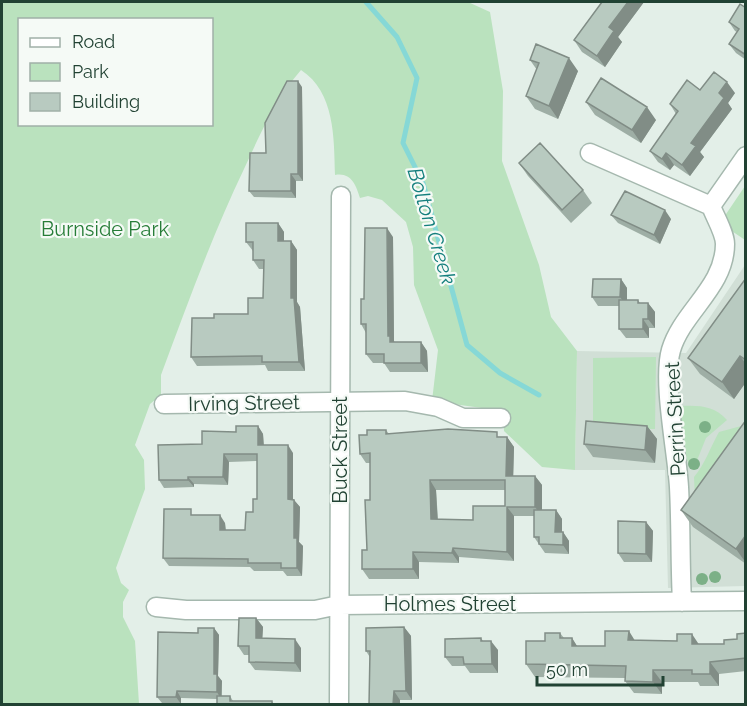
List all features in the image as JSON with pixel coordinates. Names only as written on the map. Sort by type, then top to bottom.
[{"type":"street","points":[[590,153],[711,206],[746,156]]},
{"type":"street","name":"Buck Street","points":[[339,705],[340,196]]},
{"type":"street","name":"Perrin Street","points":[[682,602],[679,484],[675,464],[670,357],[676,338],[700,304],[721,262],[725,243],[711,206]]},
{"type":"street","name":"Irving Street","points":[[164,404],[405,402],[438,407],[463,418],[501,418]]},
{"type":"street","name":"Holmes Street","points":[[156,607],[186,610],[315,610],[339,604],[746,601]]},
{"type":"shaded area","points":[[745,265],[745,586],[668,588],[665,470],[575,470],[577,351],[686,353]]},
{"type":"green space","name":"Burnside Park","points":[[2,2],[468,2],[490,12],[503,91],[502,161],[539,265],[551,317],[577,351],[575,470],[542,467],[504,431],[503,411],[432,401],[438,350],[414,285],[413,247],[406,222],[382,200],[368,196],[360,198],[352,180],[345,176],[335,175],[333,131],[326,103],[321,90],[301,70],[269,117],[232,194],[161,375],[161,395],[150,404],[135,445],[144,460],[145,489],[116,568],[121,583],[129,590],[123,602],[123,617],[135,641],[139,704],[2,704]]},
{"type":"green space","points":[[745,186],[745,240],[720,223]]},
{"type":"green space","points":[[656,357],[655,429],[593,429],[593,358]]},
{"type":"green space","points":[[679,406],[705,407],[717,411],[727,420],[706,438],[694,468],[681,454]]},
{"type":"green space","points":[[745,425],[695,499],[694,477],[719,432]]},
{"type":"building","points":[[602,2],[628,2],[609,27],[614,31],[597,56],[574,40]]},
{"type":"building","points":[[740,4],[746,8],[746,55],[729,44],[739,29],[729,22]]},
{"type":"building","points":[[536,44],[569,58],[549,106],[526,96],[539,63],[530,60]]},
{"type":"building","points":[[714,72],[727,82],[719,93],[724,98],[691,143],[696,146],[682,165],[666,153],[662,159],[650,151],[678,111],[670,104],[687,80],[700,90]]},
{"type":"building","points":[[601,78],[647,107],[632,130],[586,102]]},
{"type":"building","points":[[287,81],[298,81],[298,174],[291,174],[291,191],[249,191],[250,153],[266,153],[265,123]]},
{"type":"building","points":[[540,143],[583,190],[562,210],[519,163]]},
{"type":"building","points":[[625,191],[665,210],[654,235],[611,215]]},
{"type":"building","points":[[246,223],[278,223],[278,241],[291,241],[291,298],[294,298],[299,362],[262,362],[262,356],[191,357],[192,318],[214,318],[214,314],[248,314],[248,298],[263,298],[264,260],[253,260],[253,242],[246,242]]},
{"type":"building","points":[[365,228],[387,228],[388,336],[390,336],[390,342],[421,342],[421,363],[384,363],[384,354],[366,354],[366,324],[361,324],[361,299],[364,299]]},
{"type":"building","points":[[746,278],[746,360],[740,356],[722,382],[688,358]]},
{"type":"building","points":[[593,279],[621,279],[620,297],[592,297]]},
{"type":"building","points":[[619,300],[638,300],[638,303],[648,303],[648,319],[643,319],[643,329],[619,329]]},
{"type":"building","points":[[746,420],[746,535],[736,549],[681,510]]},
{"type":"building","points":[[586,421],[647,426],[645,450],[584,444]]},
{"type":"building","points":[[236,426],[258,426],[258,445],[288,445],[288,499],[294,500],[297,568],[281,568],[281,563],[248,563],[248,559],[163,558],[164,509],[191,509],[191,515],[220,515],[220,530],[245,530],[246,512],[253,512],[253,499],[257,499],[257,454],[224,454],[223,477],[159,480],[158,445],[202,444],[202,431],[236,432]]},
{"type":"building","points":[[448,429],[497,432],[497,437],[507,437],[506,476],[535,476],[535,507],[507,507],[507,552],[453,548],[452,553],[413,552],[413,569],[362,569],[362,550],[367,550],[365,500],[370,500],[370,453],[360,454],[359,435],[367,435],[367,430],[386,430],[386,434]],"holes":[[[430,480],[505,480],[505,506],[473,506],[473,520],[431,519]]]},
{"type":"building","points":[[534,510],[556,510],[555,532],[563,532],[563,545],[539,544],[539,537],[534,537]]},
{"type":"building","points":[[618,521],[646,522],[646,554],[618,553]]},
{"type":"building","points":[[239,618],[256,618],[256,638],[295,639],[295,663],[249,662],[249,646],[238,646]]},
{"type":"building","points":[[404,627],[406,691],[394,691],[393,705],[369,705],[370,651],[366,651],[366,628]]},
{"type":"building","points":[[198,628],[214,628],[214,674],[217,674],[217,692],[177,691],[176,697],[157,697],[158,632],[198,633]]},
{"type":"building","points":[[605,631],[629,631],[628,640],[677,641],[677,634],[692,634],[692,644],[724,644],[724,640],[737,639],[737,634],[746,633],[746,658],[710,662],[710,674],[692,674],[692,670],[653,670],[653,682],[625,681],[626,666],[526,664],[526,641],[545,641],[545,633],[560,633],[560,638],[572,638],[572,646],[605,646]]},
{"type":"building","points":[[481,638],[481,641],[491,641],[492,664],[464,664],[463,657],[445,657],[445,639]]},
{"type":"building","points":[[217,696],[230,696],[230,701],[272,701],[272,705],[217,705]]},
{"type":"waterway","name":"Bolton Creek","points":[[366,2],[397,37],[417,78],[403,143],[423,183],[467,345],[500,373],[539,395]]}]
